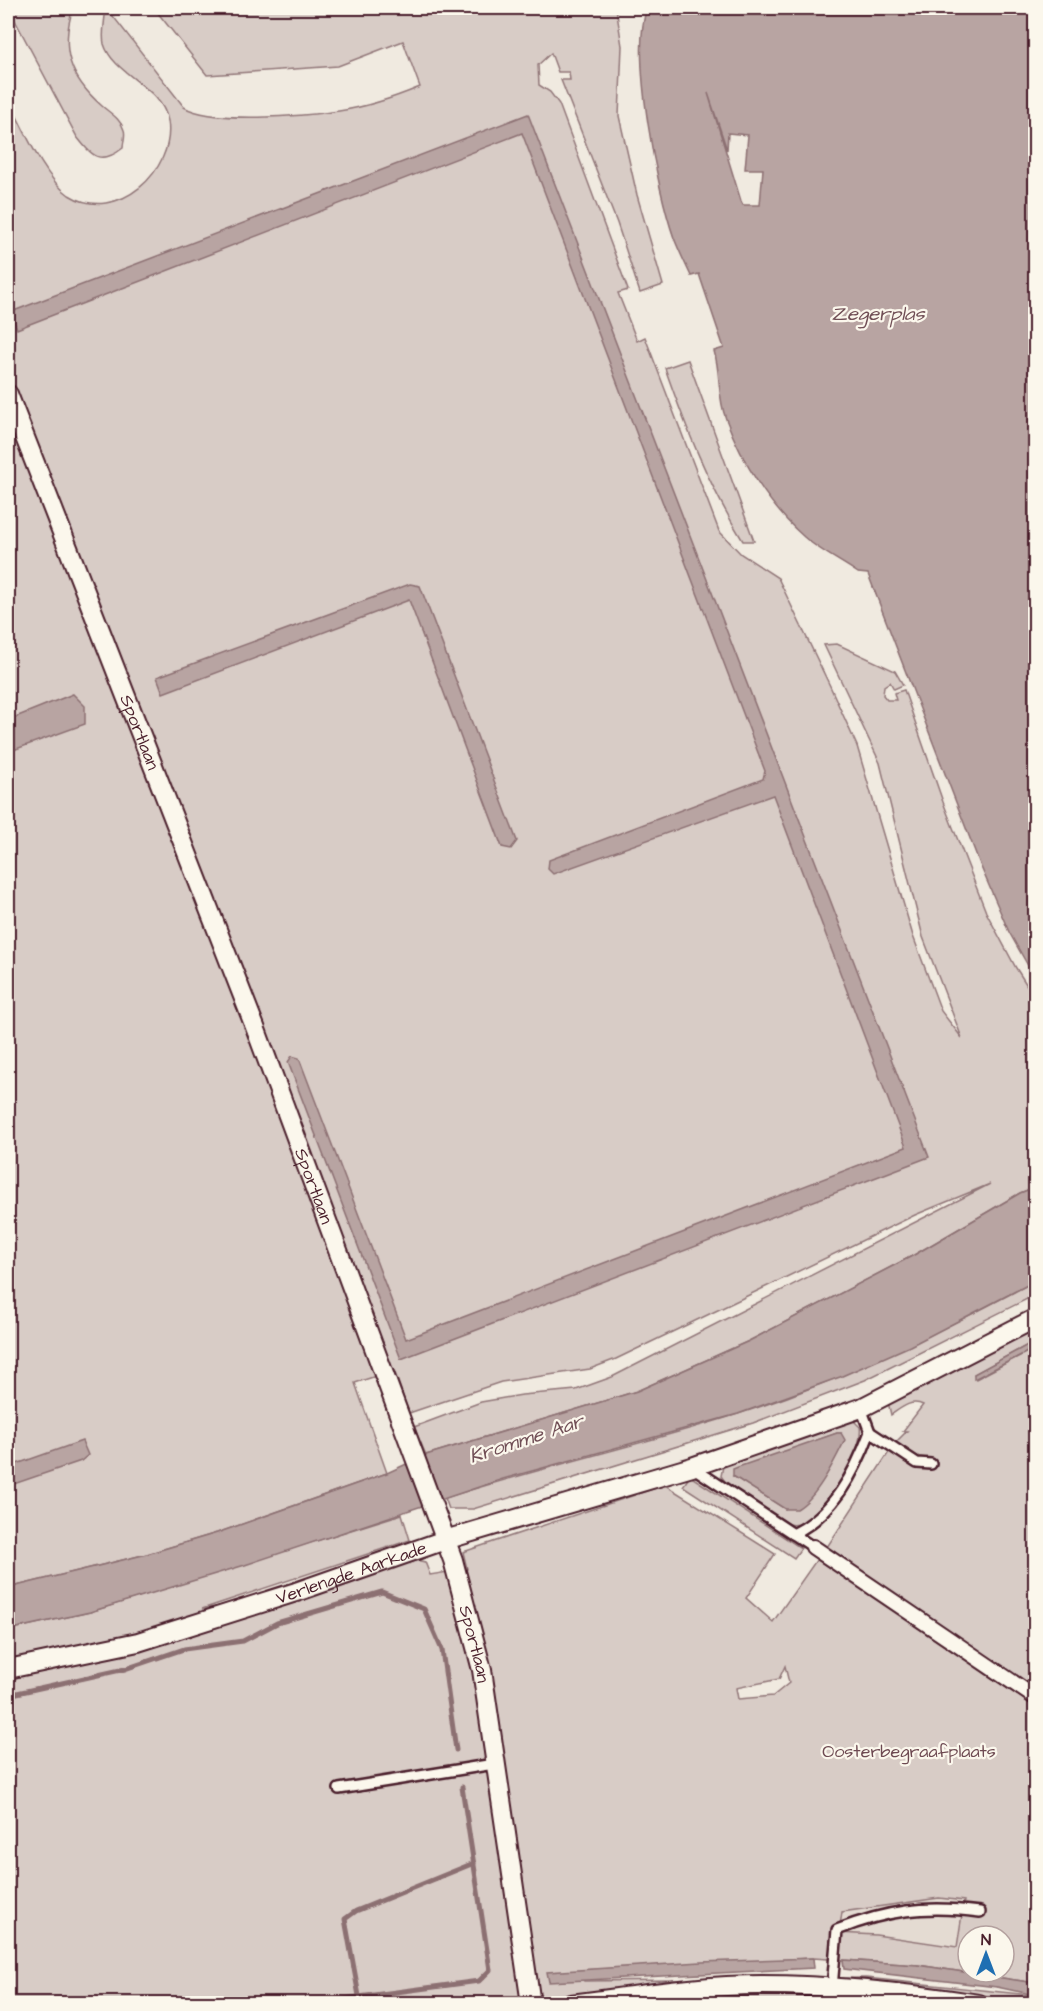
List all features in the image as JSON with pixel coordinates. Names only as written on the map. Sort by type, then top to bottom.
[{"type":"street","name":"Sportlaan","points":[[8,394],[251,1016],[453,1560],[482,1670],[531,2004]]},
{"type":"street","name":"Verlengde Aarkade","points":[[8,1669],[138,1642],[296,1592],[445,1540],[692,1467],[861,1408],[1035,1318]]},
{"type":"street","points":[[813,1547],[1035,1698]]},
{"type":"street","points":[[571,2004],[668,1989],[762,1985],[916,1995],[979,2004]]},
{"type":"lane","points":[[861,1408],[870,1432],[917,1463],[931,1464]]},
{"type":"lane","points":[[793,1534],[812,1525],[837,1497],[853,1471],[870,1432]]},
{"type":"lane","points":[[692,1467],[813,1547]]},
{"type":"lane","points":[[339,1789],[494,1764]]},
{"type":"lane","points":[[832,1988],[837,1930],[877,1915],[941,1907],[980,1912]]},
{"type":"shaded area","points":[[939,1898],[964,1901],[960,1924],[956,1924],[956,1947],[876,1935],[839,1934],[841,1912]]},
{"type":"green space","points":[[73,8],[67,37],[70,62],[91,95],[123,126],[125,132],[123,148],[108,157],[97,156],[92,154],[77,137],[9,9]]},
{"type":"green space","points":[[154,8],[616,8],[622,46],[619,116],[637,195],[663,285],[640,293],[617,223],[561,80],[570,80],[569,72],[558,72],[551,53],[538,65],[539,85],[550,92],[559,104],[628,290],[618,293],[637,341],[645,337],[719,531],[741,554],[778,578],[857,746],[913,936],[941,1011],[962,1038],[923,937],[880,763],[824,645],[837,644],[895,671],[903,685],[894,689],[890,682],[884,686],[883,695],[887,700],[896,700],[894,693],[904,690],[943,802],[986,912],[1035,998],[1035,1187],[1020,1193],[914,1255],[749,1341],[637,1391],[426,1455],[414,1427],[481,1402],[522,1395],[576,1390],[612,1377],[990,1184],[915,1215],[616,1359],[590,1369],[501,1382],[409,1413],[394,1370],[355,1383],[387,1473],[217,1533],[147,1554],[8,1588],[8,99],[34,151],[60,187],[69,195],[87,202],[106,203],[124,198],[140,188],[153,174],[163,157],[168,139],[168,121],[157,99],[117,65],[109,55],[103,34],[105,16],[108,14],[113,16],[184,107],[197,112],[236,117],[324,113],[370,104],[420,87],[403,41],[338,66],[207,75]]},
{"type":"green space","points":[[688,360],[754,541],[743,541],[719,499],[690,435],[673,390],[665,368]]},
{"type":"green space","points":[[1035,1281],[1035,1295],[865,1380],[753,1423],[473,1509],[449,1509],[445,1498],[702,1425],[777,1401],[890,1354]]},
{"type":"green space","points":[[1035,1327],[1035,1341],[974,1374],[976,1379],[1035,1348],[1035,1689],[827,1547],[895,1443],[907,1431],[903,1431],[923,1405],[910,1404],[891,1415],[888,1402]]},
{"type":"green space","points":[[853,1420],[860,1427],[855,1454],[837,1488],[825,1504],[800,1524],[789,1524],[727,1484],[721,1476],[723,1466]],"holes":[[[841,1433],[785,1509],[733,1476],[788,1451]]]},
{"type":"green space","points":[[690,1476],[801,1548],[794,1558],[683,1486]]},
{"type":"green space","name":"Oosterbegraafplaats","points":[[665,1485],[775,1554],[746,1598],[773,1622],[817,1559],[1035,1707],[1035,1983],[1016,1980],[1016,1924],[960,1924],[964,1901],[939,1898],[842,1912],[839,1933],[876,1935],[956,1947],[956,1971],[918,1965],[813,1958],[582,1970],[584,1981],[866,1978],[1030,1995],[1035,1997],[1035,2003],[8,2003],[8,1630],[90,1612],[402,1514],[410,1540],[202,1609],[309,1593],[411,1559],[425,1562],[430,1575],[467,1569],[463,1552]],"holes":[[[785,1666],[789,1683],[773,1696],[738,1699],[736,1688],[779,1679]]]},
{"type":"water","name":"Zegerplas","points":[[647,8],[1035,8],[1035,978],[1009,932],[981,867],[868,574],[858,573],[804,537],[780,512],[758,483],[726,419],[721,402],[714,351],[724,348],[699,274],[691,276],[676,243],[660,188],[644,88],[643,29]],"holes":[[[708,93],[727,150],[728,133],[748,135],[745,169],[763,169],[760,205],[743,205],[741,201]]]},
{"type":"water","points":[[528,114],[929,1157],[401,1359],[288,1062],[292,1056],[299,1058],[406,1339],[906,1147],[773,795],[553,874],[548,869],[549,860],[763,779],[765,771],[522,133],[17,329],[11,312]]},
{"type":"water","points":[[410,584],[420,586],[517,841],[511,849],[502,847],[409,600],[163,693],[157,677]]},
{"type":"water","points":[[73,694],[85,706],[85,724],[8,752],[8,720]]},
{"type":"water","name":"Kromme Aar","points":[[1035,1187],[1035,1281],[910,1346],[840,1377],[738,1414],[503,1479],[245,1565],[90,1612],[8,1630],[8,1588],[147,1554],[217,1533],[387,1473],[426,1455],[637,1391],[749,1341],[914,1255],[1020,1193]]},
{"type":"water","points":[[1035,1341],[1035,1348],[974,1379],[974,1374]]},
{"type":"water","points":[[841,1433],[845,1440],[836,1458],[812,1496],[797,1509],[785,1509],[733,1476],[733,1469]]},
{"type":"water","points":[[82,1441],[88,1455],[81,1461],[8,1486],[8,1467]]},
{"type":"water","points":[[813,1958],[814,1968],[549,1982],[547,1972],[701,1962]]},
{"type":"water","points":[[843,1960],[918,1965],[956,1971],[956,1982],[844,1969]]},
{"type":"water","points":[[1016,1980],[1035,1983],[1035,1995],[972,1984],[1016,1984]]},
{"type":"waterway","points":[[8,1695],[125,1669],[184,1649],[243,1641],[277,1623],[382,1592],[424,1609],[442,1650],[456,1750]]},
{"type":"waterway","points":[[306,2004],[479,1981],[490,1970],[462,1787]]},
{"type":"waterway","points":[[359,1996],[345,1919],[356,1911],[474,1863]]}]
